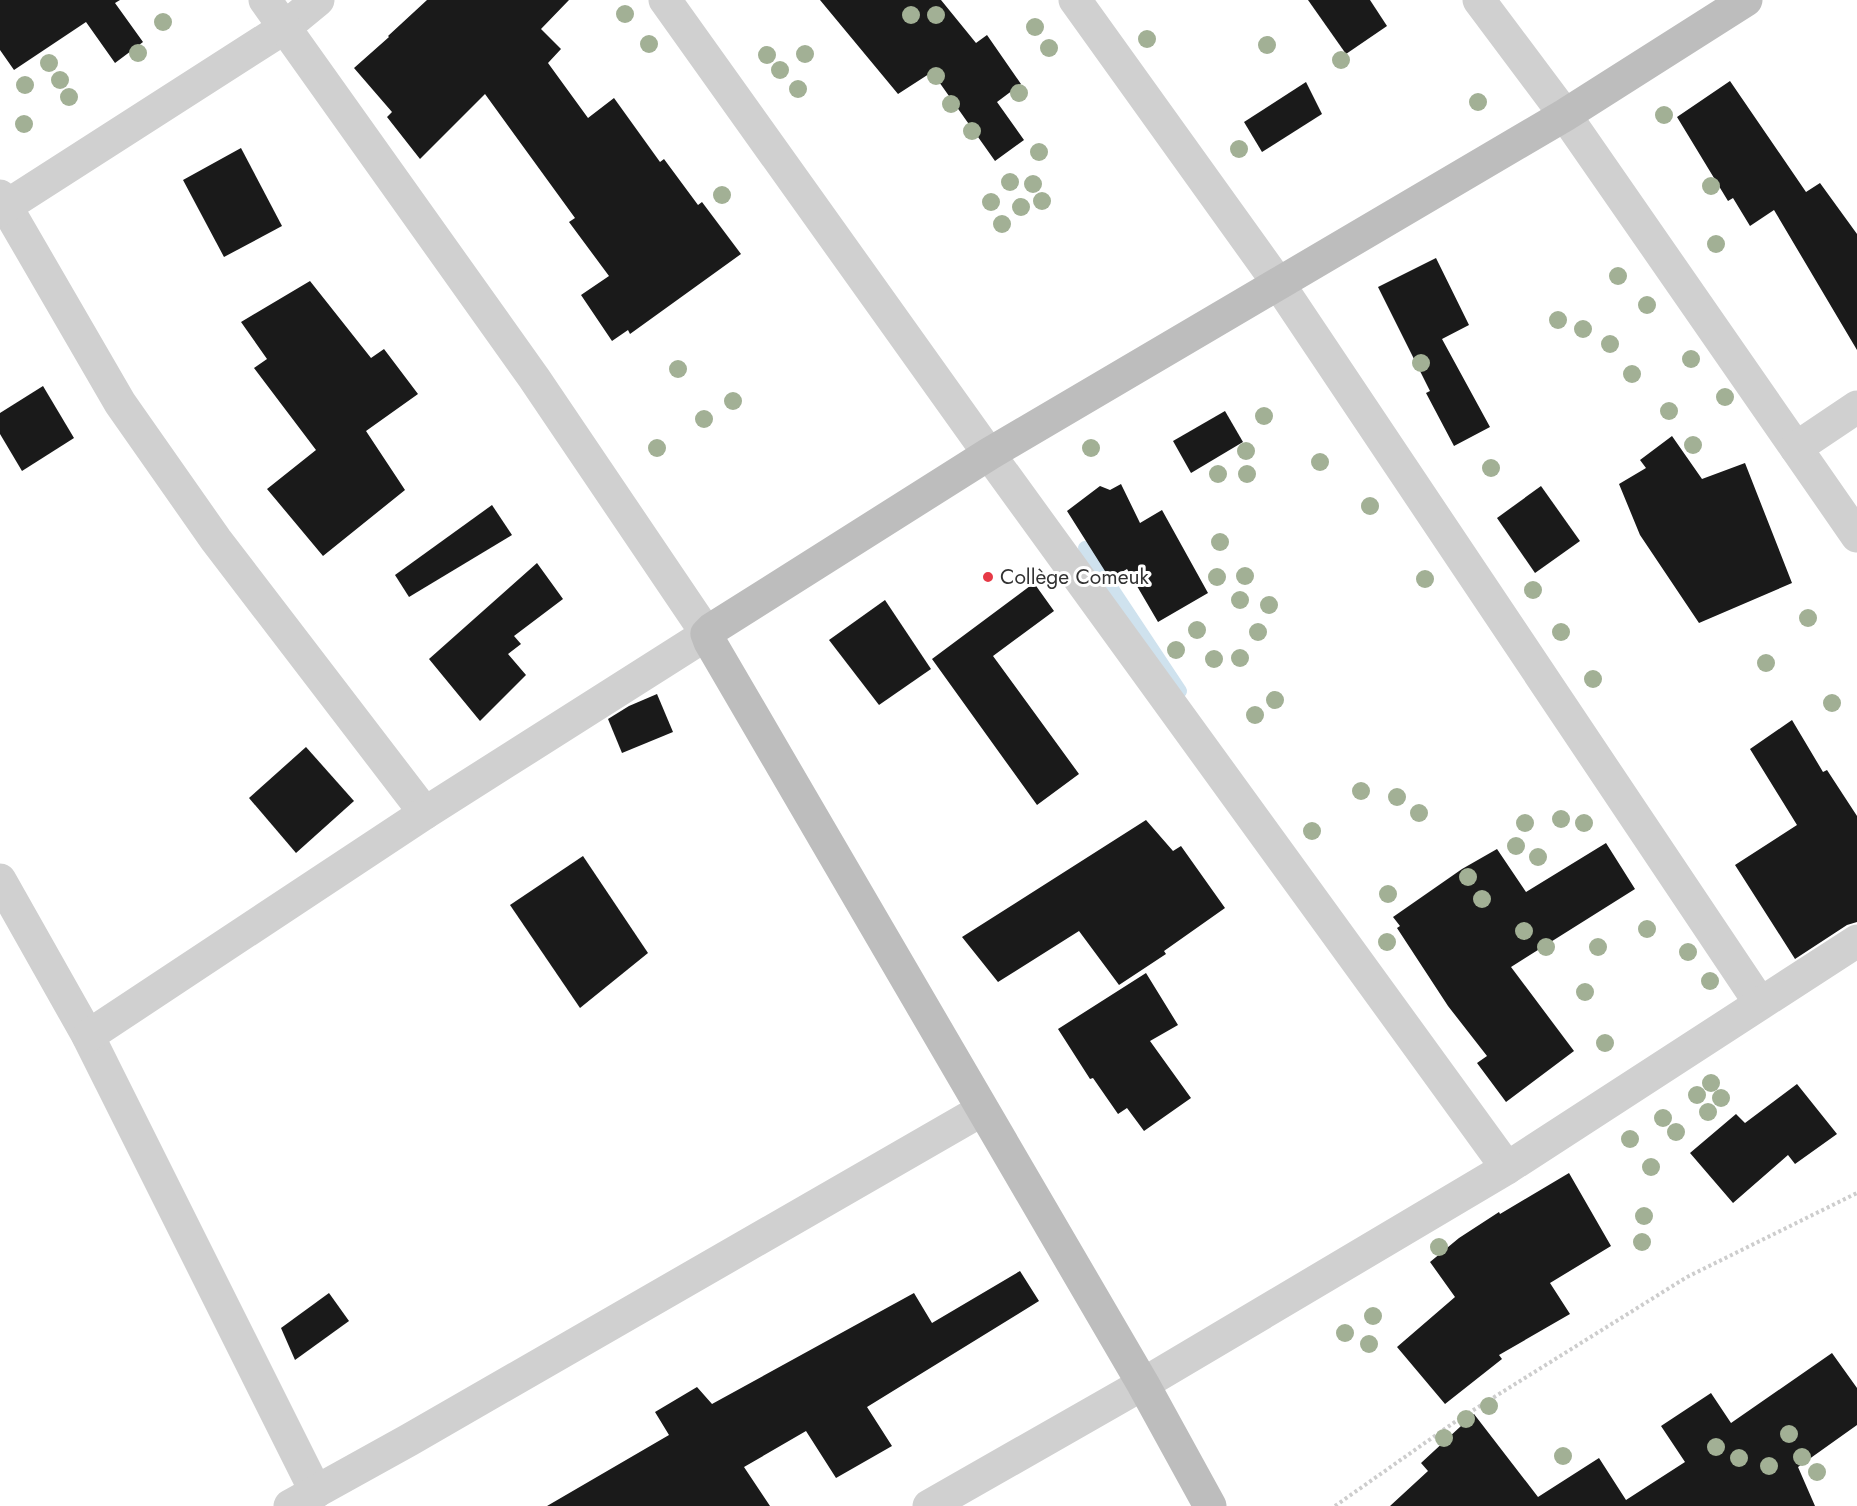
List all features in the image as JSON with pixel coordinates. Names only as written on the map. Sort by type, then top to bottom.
[{"type":"main road","points":[[1209,1506],[1143,1384],[707,634],[712,628],[989,454],[1565,115],[1746,0]]},
{"type":"street","points":[[88,1036],[425,813],[707,634],[534,378],[265,0]]},
{"type":"street","points":[[318,0],[284,28],[2,204],[120,403],[216,540],[425,813]]},
{"type":"street","points":[[665,0],[989,454],[1507,1168]]},
{"type":"street","points":[[1075,0],[1278,283],[1760,1003]]},
{"type":"street","points":[[1479,0],[1565,115],[1857,536]]},
{"type":"street","points":[[1796,448],[1857,407]]},
{"type":"street","points":[[0,880],[88,1036],[303,1499],[982,1110]]},
{"type":"street","points":[[929,1506],[1143,1384],[1507,1168],[1857,940]]},
{"type":"path","points":[[1335,1506],[1459,1419],[1687,1277],[1857,1192]]},
{"type":"building","points":[[0,0],[120,0],[115,3],[143,42],[115,63],[86,22],[14,70],[0,50]]},
{"type":"building","points":[[427,0],[569,0],[541,29],[561,49],[548,63],[588,118],[614,98],[660,162],[664,159],[698,205],[702,202],[741,254],[630,334],[628,330],[612,341],[581,295],[609,276],[569,222],[575,218],[485,94],[420,159],[387,117],[392,112],[354,68]]},
{"type":"building","points":[[820,0],[941,0],[976,43],[987,35],[1021,84],[997,102],[1024,140],[995,161],[932,72],[898,94]]},
{"type":"building","points":[[1308,0],[1370,0],[1387,26],[1346,54]]},
{"type":"building","points":[[1730,81],[1806,192],[1820,183],[1857,234],[1857,350],[1774,210],[1750,226],[1733,198],[1728,201],[1677,117]]},
{"type":"building","points":[[1306,82],[1322,114],[1262,152],[1244,122]]},
{"type":"building","points":[[241,148],[282,226],[224,257],[183,180]]},
{"type":"building","points":[[1436,258],[1469,325],[1442,339],[1490,427],[1454,446],[1426,393],[1430,391],[1378,287]]},
{"type":"building","points":[[310,281],[371,358],[384,349],[418,394],[366,431],[405,490],[323,556],[267,489],[316,450],[254,368],[267,359],[241,322]]},
{"type":"building","points":[[43,386],[74,438],[22,471],[0,434],[0,413]]},
{"type":"building","points":[[1225,411],[1243,442],[1191,473],[1173,441]]},
{"type":"building","points":[[1672,436],[1702,479],[1745,463],[1792,583],[1699,623],[1640,535],[1619,484],[1646,468],[1640,460]]},
{"type":"building","points":[[1121,484],[1140,523],[1162,510],[1208,593],[1158,622],[1127,569],[1110,579],[1067,511],[1100,486],[1110,490]]},
{"type":"building","points":[[1541,486],[1580,541],[1535,573],[1497,518]]},
{"type":"building","points":[[492,505],[512,535],[409,597],[395,575]]},
{"type":"building","points":[[537,563],[563,599],[514,636],[521,644],[508,654],[526,675],[480,721],[429,659]]},
{"type":"building","points":[[1034,583],[1054,611],[993,656],[1079,774],[1037,805],[932,659]]},
{"type":"building","points":[[885,600],[931,669],[879,705],[829,640]]},
{"type":"building","points":[[657,694],[673,732],[622,753],[608,719],[629,706]]},
{"type":"building","points":[[1792,720],[1823,772],[1827,770],[1857,816],[1857,922],[1847,925],[1795,959],[1735,865],[1797,825],[1750,749]]},
{"type":"building","points":[[306,747],[354,801],[296,853],[249,798]]},
{"type":"building","points":[[1146,820],[1173,851],[1181,846],[1225,908],[1164,951],[1166,954],[1119,985],[1079,931],[998,982],[962,937]]},
{"type":"building","points":[[1606,843],[1635,889],[1511,967],[1574,1051],[1506,1102],[1477,1063],[1487,1056],[1448,1006],[1397,928],[1400,926],[1393,917],[1462,869],[1497,849],[1526,892]]},
{"type":"building","points":[[583,856],[648,953],[580,1008],[510,905]]},
{"type":"building","points":[[1146,973],[1178,1025],[1150,1041],[1191,1098],[1144,1131],[1127,1108],[1118,1114],[1093,1078],[1090,1079],[1058,1029]]},
{"type":"building","points":[[1797,1084],[1837,1134],[1795,1164],[1788,1155],[1733,1203],[1690,1153],[1736,1114],[1745,1123]]},
{"type":"building","points":[[1569,1173],[1611,1246],[1550,1283],[1570,1314],[1499,1355],[1502,1359],[1445,1404],[1397,1347],[1455,1297],[1430,1262],[1459,1238],[1499,1212],[1500,1214]]},
{"type":"building","points":[[1020,1271],[1039,1301],[867,1407],[892,1446],[836,1478],[806,1431],[744,1467],[770,1506],[547,1506],[669,1435],[655,1412],[697,1387],[712,1404],[914,1293],[932,1323]]},
{"type":"building","points":[[329,1293],[349,1321],[295,1360],[281,1328]]},
{"type":"building","points":[[1832,1353],[1857,1388],[1857,1425],[1798,1467],[1815,1506],[1390,1506],[1428,1471],[1421,1463],[1474,1414],[1538,1497],[1599,1458],[1626,1500],[1685,1462],[1661,1426],[1711,1393],[1731,1423]]},
{"type":"waterway","points":[[1085,548],[1180,691]]},
{"type":"place","name":"Collège Comeuk","points":[[988,577]]}]
